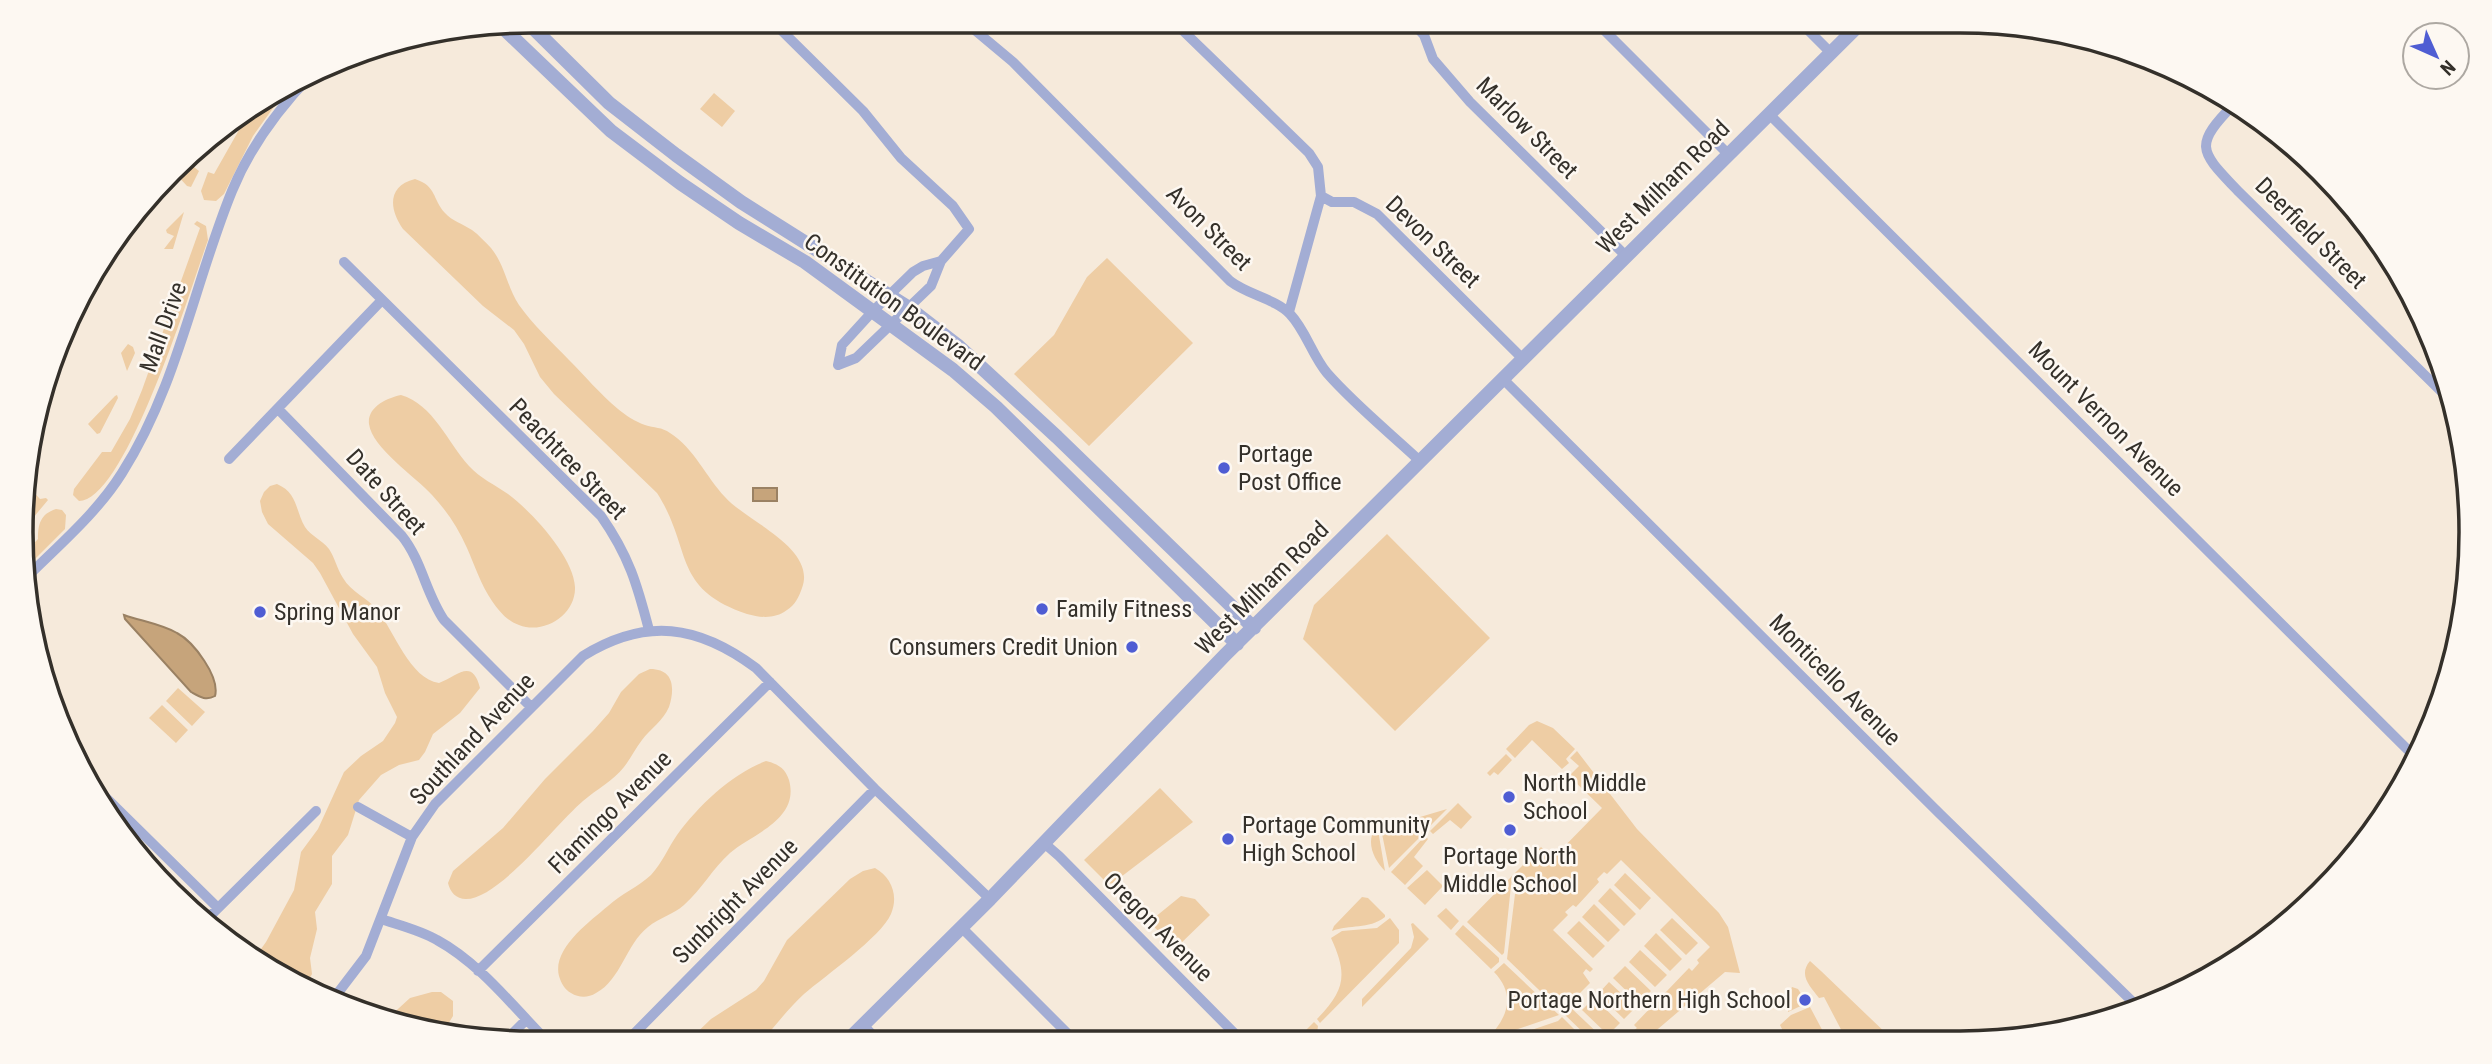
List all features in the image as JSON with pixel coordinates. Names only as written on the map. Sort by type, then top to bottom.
[{"type":"street","name":"Constitution Boulevard","points":[[538,33],[609,103],[676,155],[741,202],[909,308],[957,345],[1254,628]]},
{"type":"street","points":[[784,33],[863,111],[901,158],[953,206],[969,229],[941,261],[931,286],[856,358],[838,365],[842,345],[873,311],[923,266],[941,261]]},
{"type":"street","name":"Avon Street","points":[[978,33],[1013,62],[1230,281],[1241,290],[1289,312]]},
{"type":"street","points":[[1185,33],[1309,153],[1318,167],[1321,196],[1289,312],[1312,353],[1328,374],[1420,462]]},
{"type":"street","name":"Marlow Street","points":[[1422,33],[1433,59],[1470,103],[1626,256]]},
{"type":"street","points":[[1607,33],[1728,154]]},
{"type":"street","points":[[1811,33],[1831,53]]},
{"type":"street","name":"West Milham Road","points":[[858,1031],[1237,644],[1851,33]]},
{"type":"street","name":"Constitution Boulevard","points":[[509,34],[611,131],[710,205],[805,262],[953,370],[996,407],[1237,644]]},
{"type":"street","name":"Mall Drive","points":[[35,569],[94,510],[122,473],[152,415],[177,354],[232,191],[253,149],[291,96]]},
{"type":"street","name":"Deerfield Street","points":[[2227,111],[2208,133],[2204,145],[2207,157],[2437,387]]},
{"type":"street","name":"Mount Vernon Avenue","points":[[1769,114],[2408,750]]},
{"type":"street","name":"Devon Street","points":[[1321,196],[1332,202],[1354,202],[1377,214],[1523,359]]},
{"type":"street","name":"Peachtree Street","points":[[344,262],[601,516],[631,566],[649,630]]},
{"type":"street","points":[[229,459],[381,301]]},
{"type":"street","name":"Monticello Avenue","points":[[1503,379],[1930,805],[2131,1000]]},
{"type":"street","name":"Date Street","points":[[279,410],[402,536],[412,548],[435,607],[444,620],[530,706]]},
{"type":"street","points":[[649,630],[669,629],[720,645],[747,661],[990,899]]},
{"type":"street","name":"Southland Avenue","points":[[339,992],[366,956],[412,836],[435,804],[530,706],[583,656],[605,642],[649,630]]},
{"type":"street","name":"Flamingo Avenue","points":[[478,971],[770,682]]},
{"type":"street","name":"Sunbright Avenue","points":[[637,1031],[875,789]]},
{"type":"street","points":[[358,807],[412,836]]},
{"type":"street","points":[[116,808],[218,908]]},
{"type":"street","points":[[212,914],[316,811]]},
{"type":"street","points":[[134,834],[138,830]]},
{"type":"street","name":"Oregon Avenue","points":[[1044,843],[1232,1031]]},
{"type":"street","points":[[381,919],[436,939],[463,957],[537,1031]]},
{"type":"street","points":[[961,928],[1065,1031]]},
{"type":"street","points":[[516,1030],[526,1020]]},
{"type":"street","points":[[863,1026],[868,1031]]},
{"type":"shaded area","points":[[714,93],[735,111],[722,127],[700,109]]},
{"type":"shaded area","points":[[276,105],[253,136],[224,194],[216,201],[204,200],[201,191],[208,172],[214,174],[241,127]]},
{"type":"shaded area","points":[[193,166],[199,171],[191,187],[180,178]]},
{"type":"shaded area","points":[[415,179],[431,189],[448,216],[472,230],[491,248],[524,312],[605,397],[634,420],[664,430],[678,439],[725,497],[790,548],[799,560],[804,574],[800,595],[790,608],[773,616],[747,614],[723,604],[706,592],[687,565],[676,532],[657,493],[554,394],[540,377],[514,330],[483,306],[403,229],[395,214],[393,199],[399,187]]},
{"type":"shaded area","points":[[184,212],[173,249],[164,249],[174,236],[166,230]]},
{"type":"shaded area","points":[[197,221],[206,226],[208,240],[155,387],[117,466],[97,492],[79,501],[73,495],[74,489],[102,452],[111,452],[130,419],[200,228],[194,224]]},
{"type":"shaded area","points":[[1107,258],[1193,343],[1089,446],[1014,374],[1054,335],[1087,277]]},
{"type":"shaded area","points":[[128,344],[133,347],[135,353],[127,371],[121,353]]},
{"type":"shaded area","points":[[401,395],[431,415],[469,466],[508,494],[550,536],[567,562],[575,587],[570,606],[557,620],[548,625],[529,627],[515,623],[504,615],[488,595],[464,541],[447,514],[432,495],[378,443],[369,424],[371,413],[384,401]]},
{"type":"shaded area","points":[[115,396],[118,398],[97,434],[88,424]]},
{"type":"shaded area","points":[[277,484],[289,492],[305,527],[329,549],[346,583],[378,611],[419,673],[439,683],[468,671],[473,673],[480,688],[460,713],[433,734],[419,760],[399,765],[381,775],[359,800],[348,835],[332,856],[332,884],[315,912],[317,929],[310,958],[312,974],[310,978],[260,950],[294,890],[301,852],[318,829],[344,772],[383,741],[397,717],[385,693],[377,667],[353,634],[320,573],[313,563],[268,524],[260,501],[270,486]]},
{"type":"shaded area","points":[[753,488],[777,488],[777,501],[753,501]]},
{"type":"shaded area","points":[[35,493],[40,499],[48,500],[33,517]]},
{"type":"shaded area","points":[[62,510],[66,515],[65,529],[34,560],[33,544],[38,539],[39,525],[43,517],[51,511]]},
{"type":"shaded area","points":[[1387,534],[1490,638],[1395,731],[1303,639],[1314,605]]},
{"type":"shaded area","points":[[124,615],[164,627],[191,644],[210,670],[216,688],[215,696],[200,697],[191,692]]},
{"type":"shaded area","points":[[650,669],[664,672],[671,681],[669,707],[620,772],[583,801],[495,887],[479,896],[466,899],[454,894],[448,883],[453,871],[503,828],[545,779],[609,713],[621,692],[639,674]]},
{"type":"shaded area","points":[[178,688],[205,712],[192,726],[166,701]]},
{"type":"shaded area","points":[[162,705],[188,730],[176,743],[149,718]]},
{"type":"shaded area","points":[[1537,721],[1553,728],[1575,749],[1566,759],[1569,763],[1562,769],[1532,740],[1515,758],[1506,749],[1529,725]]},
{"type":"shaded area","points":[[1577,751],[1637,829],[1719,913],[1728,927],[1740,973],[1725,972],[1656,1031],[1633,1031],[1637,1028],[1634,1025],[1657,1001],[1661,1003],[1667,996],[1665,993],[1689,968],[1692,971],[1699,963],[1697,960],[1710,947],[1621,860],[1607,874],[1604,872],[1597,879],[1599,882],[1576,907],[1573,905],[1565,912],[1568,915],[1553,930],[1593,969],[1590,972],[1586,969],[1583,973],[1590,983],[1568,1005],[1595,1031],[1582,1031],[1507,959],[1517,878],[1515,873],[1541,847],[1553,858],[1602,808],[1569,776],[1579,766],[1570,758]]},
{"type":"shaded area","points":[[1506,754],[1512,760],[1498,775],[1494,772],[1490,776],[1487,773]]},
{"type":"shaded area","points":[[766,761],[780,767],[789,780],[791,794],[788,806],[781,816],[730,853],[684,905],[640,934],[605,987],[587,997],[577,996],[567,990],[560,979],[558,966],[566,946],[591,920],[651,875],[677,835],[706,802],[729,782]]},
{"type":"shaded area","points":[[1160,788],[1193,822],[1113,883],[1108,884],[1084,860]]},
{"type":"shaded area","points":[[1458,803],[1472,817],[1461,829],[1450,820],[1433,834],[1430,831]]},
{"type":"shaded area","points":[[1447,809],[1426,830],[1410,820]]},
{"type":"shaded area","points":[[1411,823],[1424,833],[1389,868],[1381,829]]},
{"type":"shaded area","points":[[1376,828],[1385,871],[1372,850],[1371,839]]},
{"type":"shaded area","points":[[1425,836],[1428,839],[1414,857],[1423,866],[1405,885],[1391,872]]},
{"type":"shaded area","points":[[875,868],[881,872],[894,893],[891,914],[865,945],[804,994],[771,1031],[698,1031],[711,1019],[756,990],[787,940],[850,879]]},
{"type":"shaded area","points":[[1427,870],[1443,886],[1425,905],[1407,888]]},
{"type":"shaded area","points":[[1625,873],[1651,898],[1640,910],[1614,885]]},
{"type":"shaded area","points":[[1512,876],[1504,953],[1502,955],[1467,922]]},
{"type":"shaded area","points":[[1610,888],[1636,914],[1624,926],[1598,901]]},
{"type":"shaded area","points":[[1181,896],[1195,899],[1210,915],[1176,948],[1149,922]]},
{"type":"shaded area","points":[[1362,897],[1368,898],[1385,917],[1372,924],[1332,931],[1334,926]]},
{"type":"shaded area","points":[[1594,904],[1620,930],[1608,942],[1582,917]]},
{"type":"shaded area","points":[[1446,908],[1459,921],[1451,930],[1437,916]]},
{"type":"shaded area","points":[[1390,918],[1399,930],[1399,943],[1320,1023],[1317,1019],[1333,999],[1341,981],[1340,962],[1331,938],[1342,931],[1377,928]]},
{"type":"shaded area","points":[[1672,918],[1698,943],[1686,955],[1660,930]]},
{"type":"shaded area","points":[[1579,921],[1605,946],[1593,958],[1567,933]]},
{"type":"shaded area","points":[[1413,923],[1429,939],[1362,1007],[1362,999],[1411,948],[1414,937]]},
{"type":"shaded area","points":[[1463,925],[1499,958],[1499,962],[1491,969],[1455,934]]},
{"type":"shaded area","points":[[1656,933],[1682,959],[1670,971],[1644,946]]},
{"type":"shaded area","points":[[1640,950],[1667,975],[1655,987],[1629,962]]},
{"type":"shaded area","points":[[1810,961],[1884,1031],[1842,1031],[1824,997],[1819,998],[1807,980],[1807,966]]},
{"type":"shaded area","points":[[1504,963],[1559,1015],[1512,1031],[1494,1031],[1504,1016],[1507,999],[1501,981],[1494,972]]},
{"type":"shaded area","points":[[1625,966],[1651,991],[1639,1003],[1613,978]]},
{"type":"shaded area","points":[[1609,982],[1636,1007],[1624,1019],[1598,994]]},
{"type":"shaded area","points":[[1792,987],[1798,989],[1807,1003],[1788,1012],[1789,993]]},
{"type":"shaded area","points":[[441,992],[453,1001],[453,1016],[449,1023],[395,1011],[410,998]]},
{"type":"shaded area","points":[[1594,998],[1620,1023],[1612,1031],[1604,1031],[1582,1010]]},
{"type":"shaded area","points":[[1810,1007],[1823,1031],[1783,1031],[1780,1025],[1791,1015]]},
{"type":"shaded area","points":[[1562,1017],[1576,1031],[1529,1031],[1558,1021]]},
{"type":"shaded area","points":[[1314,1022],[1318,1026],[1317,1031],[1305,1031]]},
{"type":"place","name":"Portage Post Office","points":[[1224,468]]},
{"type":"place","name":"Family Fitness","points":[[1042,609]]},
{"type":"place","name":"Spring Manor","points":[[260,612]]},
{"type":"place","name":"Consumers Credit Union","points":[[1132,647]]},
{"type":"place","name":"North Middle School","points":[[1509,797]]},
{"type":"place","name":"Portage North Middle School","points":[[1510,830]]},
{"type":"place","name":"Portage Community High School","points":[[1228,839]]},
{"type":"place","name":"Portage Northern High School","points":[[1805,1000]]}]
